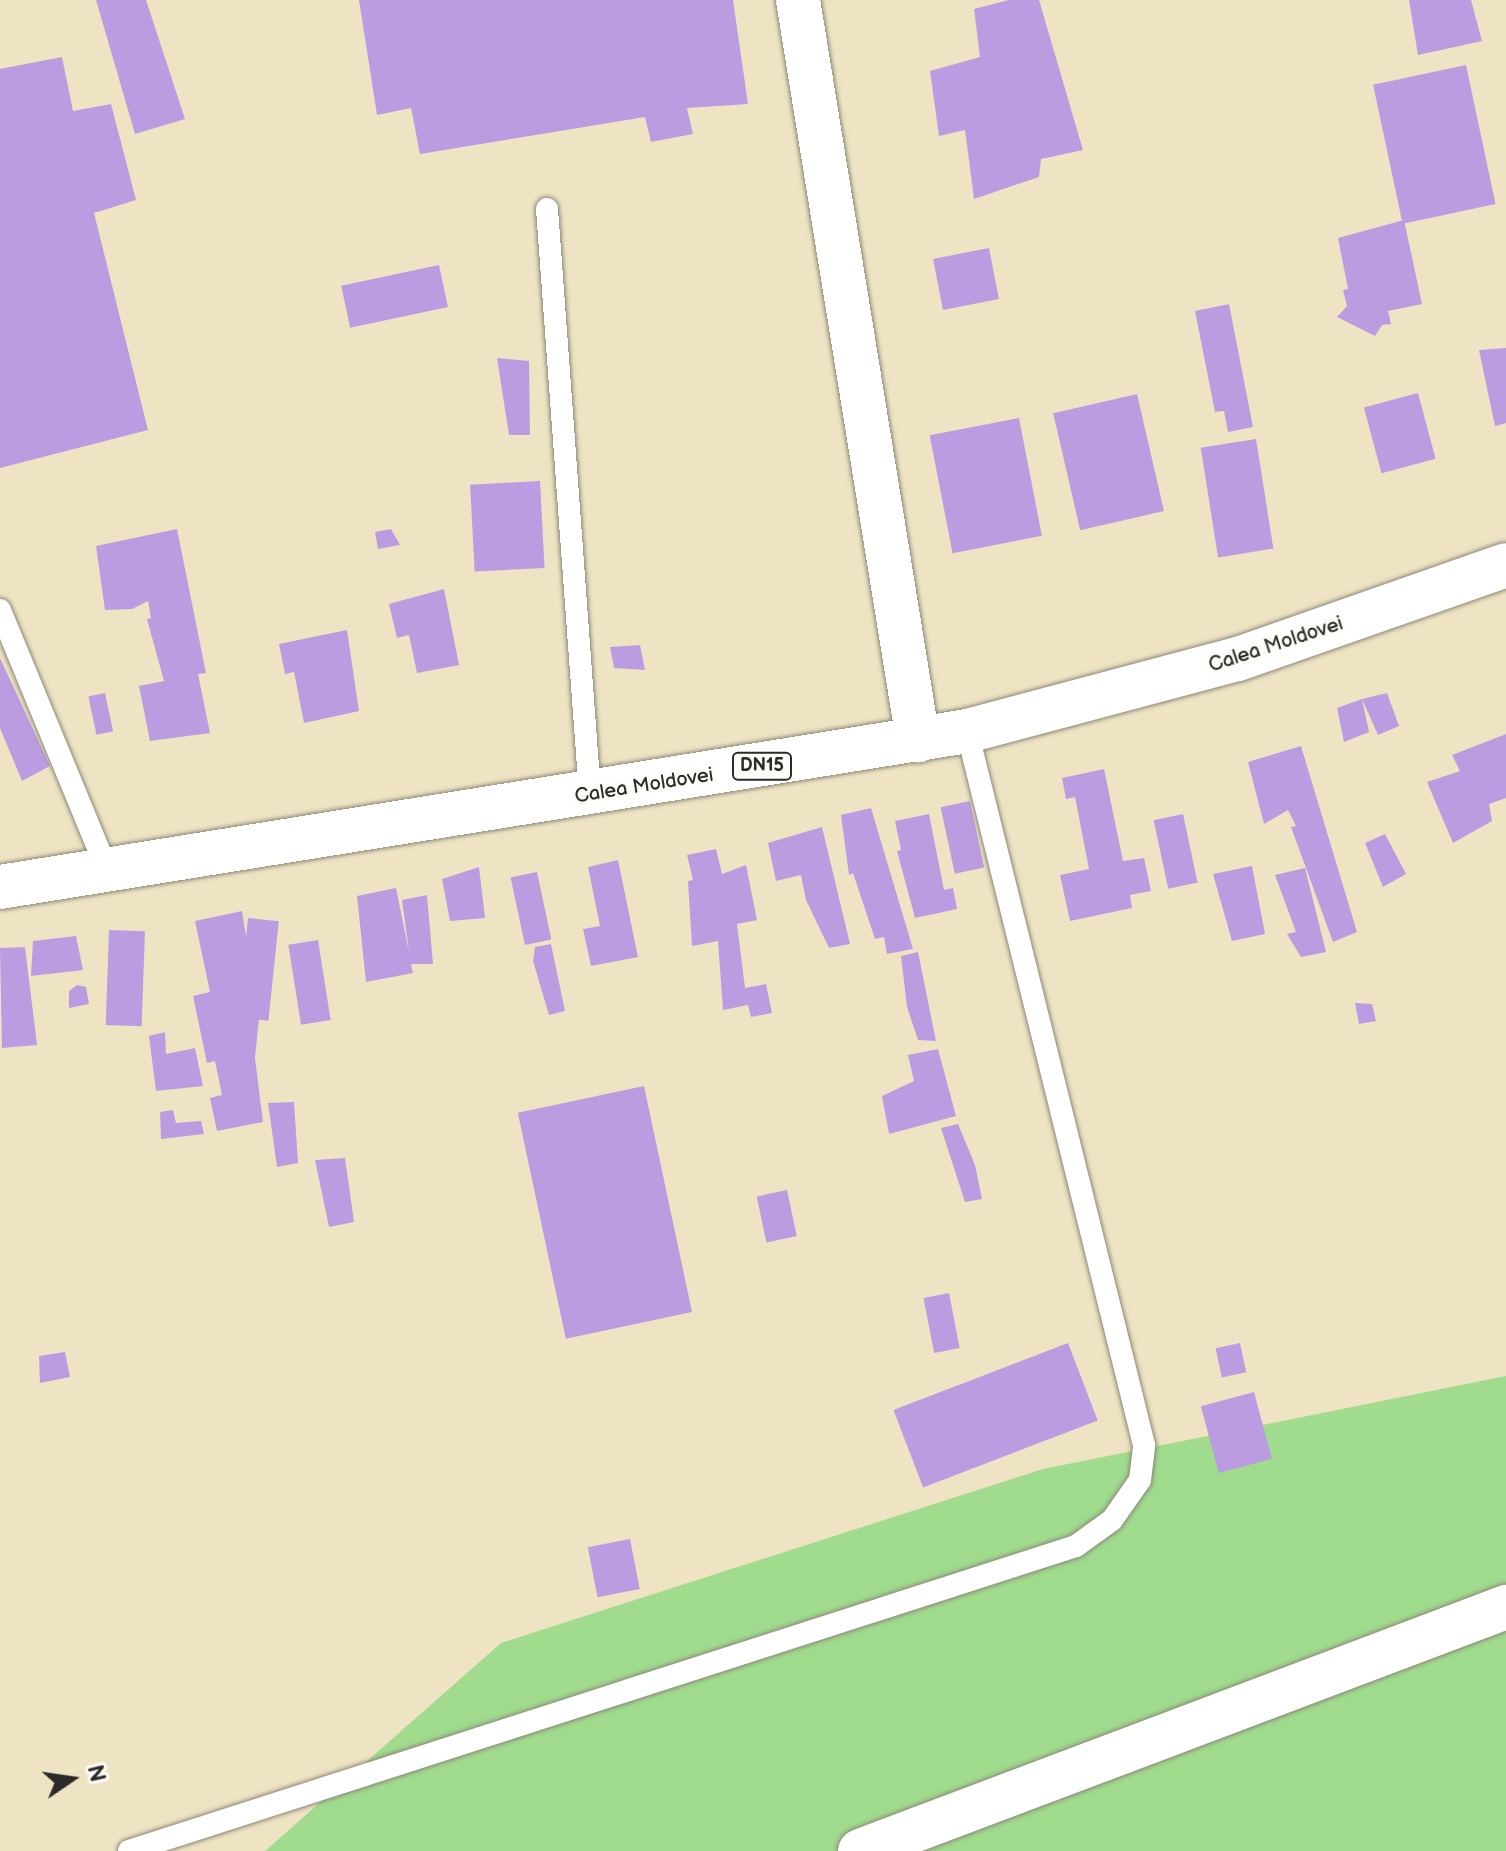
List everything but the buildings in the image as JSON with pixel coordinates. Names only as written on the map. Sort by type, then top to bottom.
[{"type":"main road","points":[[798,0],[918,740]]},
{"type":"main road","name":"Calea Moldovei","points":[[0,887],[590,795],[967,731],[1238,659],[1506,565]]},
{"type":"main road","points":[[860,1851],[1506,1607]]},
{"type":"lane","points":[[547,209],[590,795]]},
{"type":"lane","points":[[0,610],[107,870]]},
{"type":"lane","points":[[129,1851],[1076,1546],[1112,1520],[1140,1480],[1144,1445],[967,731]]},
{"type":"green space","points":[[1506,1376],[1506,1851],[265,1851],[501,1643],[1043,1469]]}]
